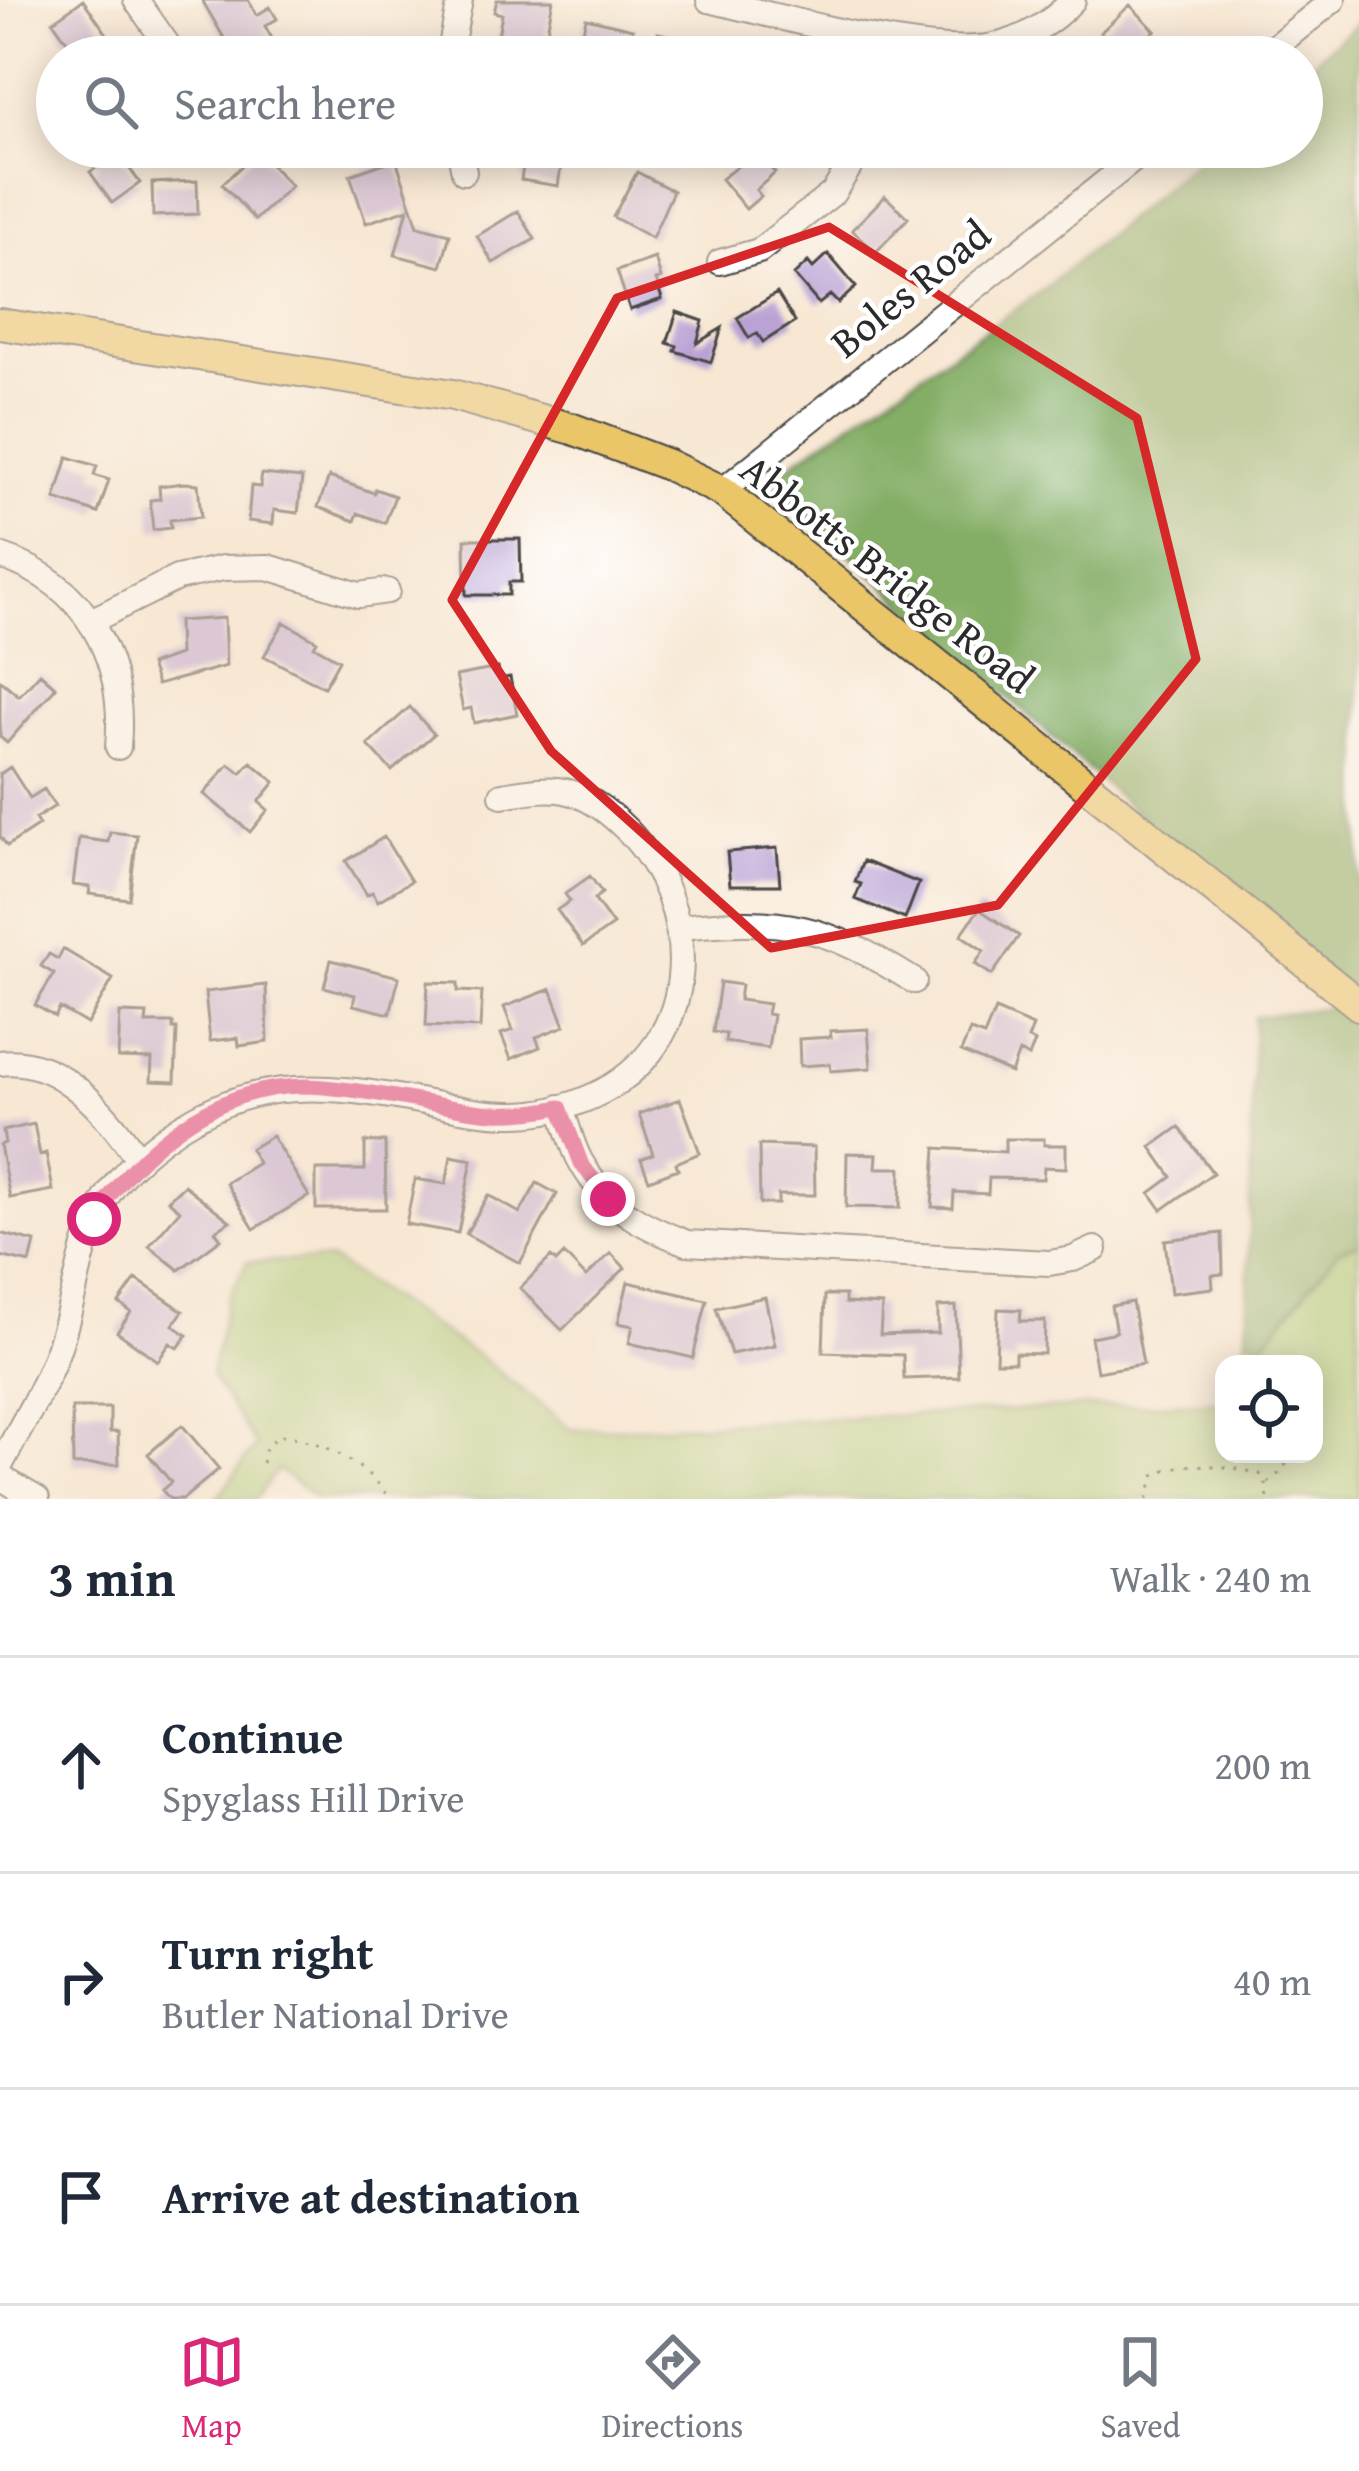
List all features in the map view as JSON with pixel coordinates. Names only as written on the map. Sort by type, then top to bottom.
[{"type":"main road","name":"Abbotts Bridge Road","points":[[0,324],[452,395],[573,429],[722,491],[1359,1005]]},
{"type":"street","points":[[136,0],[161,36]]},
{"type":"street","points":[[451,36],[460,0]]},
{"type":"street","points":[[709,0],[841,36]]},
{"type":"street","points":[[1020,36],[1073,0]]},
{"type":"street","points":[[1288,36],[1333,0]]},
{"type":"street","points":[[720,262],[759,251],[832,193],[848,168]]},
{"type":"street","name":"Boles Road","points":[[722,491],[1123,168]]},
{"type":"street","points":[[0,556],[49,579],[91,621],[116,680],[122,709],[118,747]]},
{"type":"street","points":[[91,621],[177,578],[223,568],[268,567],[359,595],[387,591]]},
{"type":"street","points":[[0,1466],[56,1356],[80,1255],[94,1219],[139,1160],[189,1122],[228,1102],[304,1086],[478,1114],[526,1114],[594,1096],[620,1080],[659,1039],[673,1014],[679,986],[680,927],[649,854],[611,815],[565,791],[502,796]]},
{"type":"street","points":[[680,927],[746,920],[804,928],[864,950],[914,981]]},
{"type":"street","points":[[0,1063],[30,1064],[78,1090],[119,1131],[139,1160]]},
{"type":"street","points":[[560,1107],[581,1163],[608,1199],[645,1227],[687,1243],[1048,1263],[1095,1249]]},
{"type":"street","points":[[0,1477],[37,1499]]},
{"type":"path","points":[[262,1463],[266,1448],[277,1436],[312,1441],[330,1448],[375,1481],[389,1499]]},
{"type":"path","points":[[1267,1484],[1286,1463]]},
{"type":"path","points":[[1147,1499],[1154,1475],[1171,1468],[1254,1472],[1267,1484],[1268,1499]]},
{"type":"highlighted area","points":[[829,227],[1137,418],[1196,659],[998,905],[771,948],[551,751],[452,600],[617,298]]},
{"type":"green space","points":[[1359,22],[1359,1243],[1339,1250],[1264,1343],[1247,1338],[1254,1017],[1349,1005],[768,480],[1043,290],[1187,168],[1323,168],[1323,53]]},
{"type":"green space","points":[[1359,1243],[1359,1499],[317,1499],[277,1469],[256,1499],[216,1499],[256,1446],[211,1375],[227,1300],[247,1262],[331,1260],[481,1358],[572,1430],[1215,1401],[1215,1463],[1323,1463],[1323,1355],[1242,1355],[1247,1338],[1264,1343],[1339,1250]]},
{"type":"building","points":[[83,0],[108,36],[63,36],[53,21]]},
{"type":"building","points":[[202,0],[248,0],[257,15],[270,7],[277,19],[265,26],[271,36],[223,36]]},
{"type":"building","points":[[497,0],[553,0],[546,36],[498,36],[502,14],[494,12]]},
{"type":"building","points":[[1130,5],[1155,31],[1149,36],[1105,36],[1101,32]]},
{"type":"building","points":[[586,18],[633,29],[631,36],[582,36]]},
{"type":"building","points":[[129,168],[140,183],[112,203],[90,172]]},
{"type":"building","points":[[239,168],[274,168],[291,186],[255,220],[222,184]]},
{"type":"building","points":[[370,168],[399,168],[418,226],[450,234],[441,267],[395,255],[408,209],[366,223],[350,175]]},
{"type":"building","points":[[523,168],[561,168],[558,186],[521,180]]},
{"type":"building","points":[[735,168],[770,168],[775,173],[756,190],[761,196],[746,209],[721,179]]},
{"type":"building","points":[[637,172],[673,191],[652,238],[613,217]]},
{"type":"building","points":[[197,181],[198,214],[153,216],[152,183]]},
{"type":"building","points":[[885,196],[908,218],[876,252],[852,230]]},
{"type":"building","points":[[518,211],[535,239],[493,263],[477,236]]},
{"type":"building","points":[[828,254],[856,287],[838,303],[830,295],[819,304],[794,275],[808,262],[813,268]]},
{"type":"building","points":[[655,258],[662,299],[630,310],[617,271]]},
{"type":"building","points":[[777,293],[795,322],[763,342],[757,333],[749,338],[737,318]]},
{"type":"building","points":[[677,312],[703,321],[697,343],[722,328],[711,362],[675,351],[677,346],[667,343]]},
{"type":"building","points":[[68,457],[97,466],[94,475],[109,480],[98,513],[55,499]]},
{"type":"building","points":[[262,474],[302,478],[298,513],[274,510],[273,524],[248,521],[251,486],[260,487]]},
{"type":"building","points":[[329,477],[395,496],[385,523],[358,513],[355,521],[318,507]]},
{"type":"building","points":[[198,484],[201,517],[170,520],[171,528],[153,530],[150,500],[160,499],[159,486]]},
{"type":"building","points":[[465,539],[520,539],[521,582],[509,582],[509,595],[466,595]]},
{"type":"building","points":[[224,618],[226,666],[157,685],[150,665],[179,655],[178,621]]},
{"type":"building","points":[[284,622],[339,660],[324,687],[264,656]]},
{"type":"building","points":[[498,668],[500,679],[510,677],[517,714],[474,723],[471,708],[463,710],[456,676]]},
{"type":"building","points":[[40,673],[56,687],[7,743],[0,737],[0,680],[19,696]]},
{"type":"building","points":[[410,707],[434,734],[392,771],[368,745]]},
{"type":"building","points":[[251,762],[275,782],[259,802],[268,810],[250,832],[204,794],[229,764],[241,773]]},
{"type":"building","points":[[10,767],[30,798],[44,789],[55,806],[35,819],[39,825],[7,846],[0,836],[0,774]]},
{"type":"building","points":[[110,832],[137,835],[129,899],[89,894],[90,887],[73,885],[79,838],[108,842]]},
{"type":"building","points":[[384,837],[411,881],[378,901],[372,892],[367,895],[346,861]]},
{"type":"building","points":[[777,848],[780,885],[730,885],[727,852]]},
{"type":"building","points":[[863,861],[919,883],[905,919],[855,899]]},
{"type":"building","points":[[590,876],[602,893],[594,899],[613,925],[583,946],[557,910],[570,901],[565,894]]},
{"type":"building","points":[[979,909],[1019,936],[992,975],[975,964],[984,951],[961,935]]},
{"type":"building","points":[[63,949],[113,979],[87,1024],[60,1008],[55,1017],[35,1005],[54,974],[41,966],[49,954],[58,959]]},
{"type":"building","points":[[331,960],[399,977],[390,1014],[353,1005],[355,995],[324,987]]},
{"type":"building","points":[[428,982],[458,983],[458,991],[482,992],[480,1028],[426,1026]]},
{"type":"building","points":[[720,982],[741,985],[739,1000],[769,1004],[767,1014],[773,1015],[768,1048],[725,1042],[726,1034],[713,1032]]},
{"type":"building","points":[[266,985],[268,1042],[239,1046],[238,1038],[210,1041],[205,992]]},
{"type":"building","points":[[551,989],[565,1026],[536,1037],[540,1047],[511,1059],[501,1034],[513,1030],[504,1007]]},
{"type":"building","points":[[995,1010],[1033,1026],[1028,1039],[1035,1042],[1029,1057],[1019,1052],[1011,1073],[961,1052],[970,1031],[984,1036]]},
{"type":"building","points":[[120,1013],[147,1014],[146,1023],[173,1023],[177,1029],[175,1082],[151,1081],[152,1059],[118,1058]]},
{"type":"building","points":[[868,1029],[871,1068],[831,1071],[830,1064],[800,1066],[799,1039]]},
{"type":"building","points":[[680,1099],[700,1153],[676,1163],[678,1169],[649,1180],[641,1159],[653,1154],[639,1114]]},
{"type":"building","points":[[34,1124],[53,1190],[10,1198],[0,1145],[5,1143],[3,1131]]},
{"type":"building","points":[[1179,1127],[1213,1173],[1162,1210],[1150,1193],[1172,1177],[1151,1147]]},
{"type":"building","points":[[272,1136],[309,1196],[254,1229],[226,1183],[258,1163],[250,1149]]},
{"type":"building","points":[[1005,1139],[1044,1139],[1044,1145],[1066,1145],[1066,1168],[1044,1167],[1043,1179],[989,1178],[988,1194],[954,1192],[953,1208],[932,1207],[936,1148],[1005,1152]]},
{"type":"building","points":[[365,1142],[385,1142],[386,1209],[316,1209],[316,1170],[365,1170]]},
{"type":"building","points":[[759,1145],[814,1147],[815,1195],[778,1195],[778,1204],[760,1204]]},
{"type":"building","points":[[847,1153],[877,1154],[876,1168],[901,1168],[900,1208],[846,1207]]},
{"type":"building","points":[[451,1156],[472,1160],[458,1233],[406,1224],[415,1179],[446,1184]]},
{"type":"building","points":[[537,1183],[557,1194],[520,1263],[466,1234],[488,1195],[520,1213]]},
{"type":"building","points":[[184,1185],[230,1221],[215,1231],[221,1239],[179,1270],[149,1246],[180,1210],[168,1200]]},
{"type":"building","points":[[0,1233],[35,1242],[30,1263],[0,1256]]},
{"type":"building","points":[[1222,1233],[1223,1274],[1212,1275],[1213,1288],[1171,1293],[1165,1240]]},
{"type":"building","points":[[611,1253],[625,1268],[562,1330],[520,1288],[551,1257],[556,1262],[564,1254],[586,1277]]},
{"type":"building","points":[[136,1279],[183,1311],[173,1325],[187,1335],[178,1348],[170,1343],[158,1361],[117,1332],[131,1312],[119,1303]]},
{"type":"building","points":[[628,1282],[707,1300],[693,1358],[629,1343],[633,1326],[618,1323]]},
{"type":"building","points":[[825,1295],[845,1295],[845,1303],[882,1305],[880,1335],[938,1333],[938,1307],[956,1306],[959,1377],[904,1379],[903,1355],[823,1352]]},
{"type":"building","points":[[765,1297],[775,1345],[731,1354],[716,1308]]},
{"type":"building","points":[[1132,1302],[1143,1364],[1097,1372],[1091,1337],[1116,1332],[1111,1306]]},
{"type":"building","points":[[998,1309],[1021,1310],[1020,1321],[1045,1321],[1044,1354],[1015,1353],[1015,1362],[996,1362]]},
{"type":"building","points":[[72,1408],[110,1408],[110,1432],[118,1432],[119,1464],[73,1465]]},
{"type":"building","points":[[182,1425],[219,1469],[183,1499],[170,1499],[162,1490],[171,1482],[148,1454]]},
{"type":"route","points":[[94,1219],[117,1183],[148,1151],[189,1122],[228,1102],[304,1086],[421,1101],[478,1114],[526,1114],[560,1107],[581,1163],[608,1199]]}]
